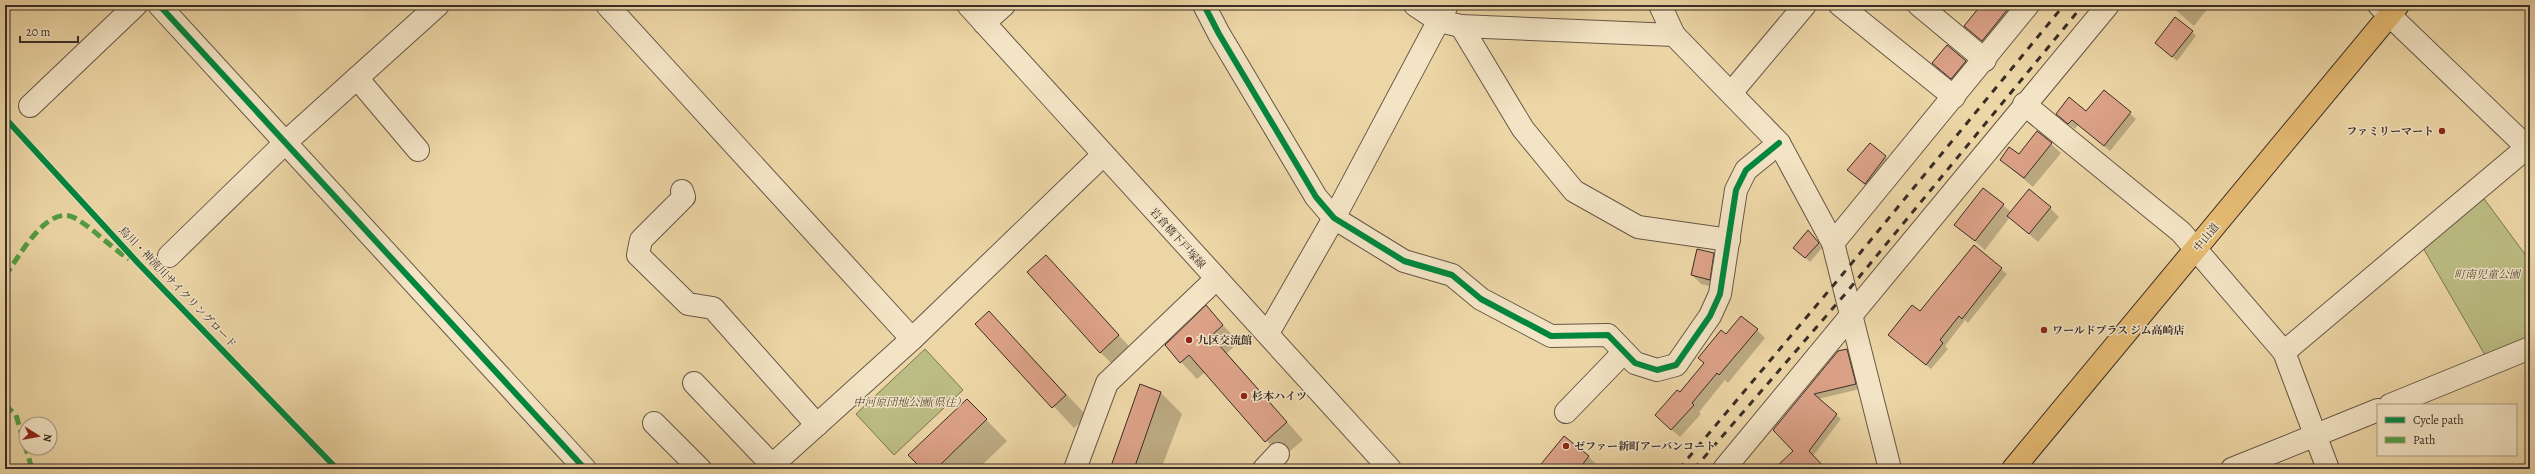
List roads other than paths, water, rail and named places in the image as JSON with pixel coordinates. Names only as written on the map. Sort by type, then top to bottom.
[{"type":"highway","name":"中山道","points":[[2014,469],[2197,249],[2389,8]]},
{"type":"street","points":[[30,106],[136,5]]},
{"type":"street","points":[[159,5],[584,469]]},
{"type":"street","points":[[169,256],[286,142],[438,5]]},
{"type":"street","points":[[607,5],[912,339]]},
{"type":"street","name":"岩倉橋下戸塚線","points":[[968,5],[1216,279],[1268,333],[1385,467]]},
{"type":"street","points":[[984,23],[1004,5]]},
{"type":"street","points":[[1204,5],[1219,34],[1316,197],[1334,218],[1404,260],[1452,275],[1481,299],[1551,336],[1608,335],[1635,363],[1657,370],[1676,365],[1710,316],[1720,294],[1736,190],[1746,170],[1778,143]]},
{"type":"street","points":[[1415,5],[1443,13],[1461,26],[1523,129],[1574,192],[1638,227],[1729,240]]},
{"type":"street","points":[[1660,5],[1674,35],[1778,143],[1833,243],[1890,469]]},
{"type":"street","points":[[1731,93],[1805,5]]},
{"type":"street","points":[[1840,5],[1954,97]]},
{"type":"street","points":[[1919,5],[1985,60]]},
{"type":"street","points":[[1833,243],[1985,60],[2028,5]]},
{"type":"street","points":[[1724,469],[2024,104],[2108,5]]},
{"type":"street","points":[[2284,352],[2529,148],[2389,8]]},
{"type":"street","points":[[1268,333],[1334,218],[1443,13]]},
{"type":"street","points":[[1461,26],[1674,35]]},
{"type":"street","points":[[357,78],[418,150]]},
{"type":"street","points":[[2024,104],[2181,232],[2284,352],[2328,469]]},
{"type":"street","points":[[694,383],[770,467],[912,339],[1103,155]]},
{"type":"street","points":[[682,191],[684,197],[641,240],[638,255],[688,304],[713,308],[817,425]]},
{"type":"street","points":[[1075,469],[1107,383],[1216,279]]},
{"type":"street","points":[[2392,404],[2530,348]]},
{"type":"street","points":[[1566,412],[1624,352]]},
{"type":"street","points":[[2232,469],[2377,410]]},
{"type":"street","points":[[654,422],[700,469]]},
{"type":"railway","points":[[1679,469],[1842,275],[2064,5]]},
{"type":"railway","points":[[1694,469],[1846,293],[2083,5]]},
{"type":"place","name":"ファミリーマート","points":[[2442,131]]},
{"type":"place","name":"ワールドプラス ジム高崎店","points":[[2044,330]]},
{"type":"place","name":"九区交流館","points":[[1189,340]]},
{"type":"place","name":"杉本ハイツ","points":[[1244,396]]},
{"type":"place","name":"ゼファー新町アーバンコート","points":[[1566,446]]},
{"type":"park label","name":"町南児童公園","points":[[2487,274]]},
{"type":"park label","name":"中河原団地公園(県住）","points":[[910,402]]}]
